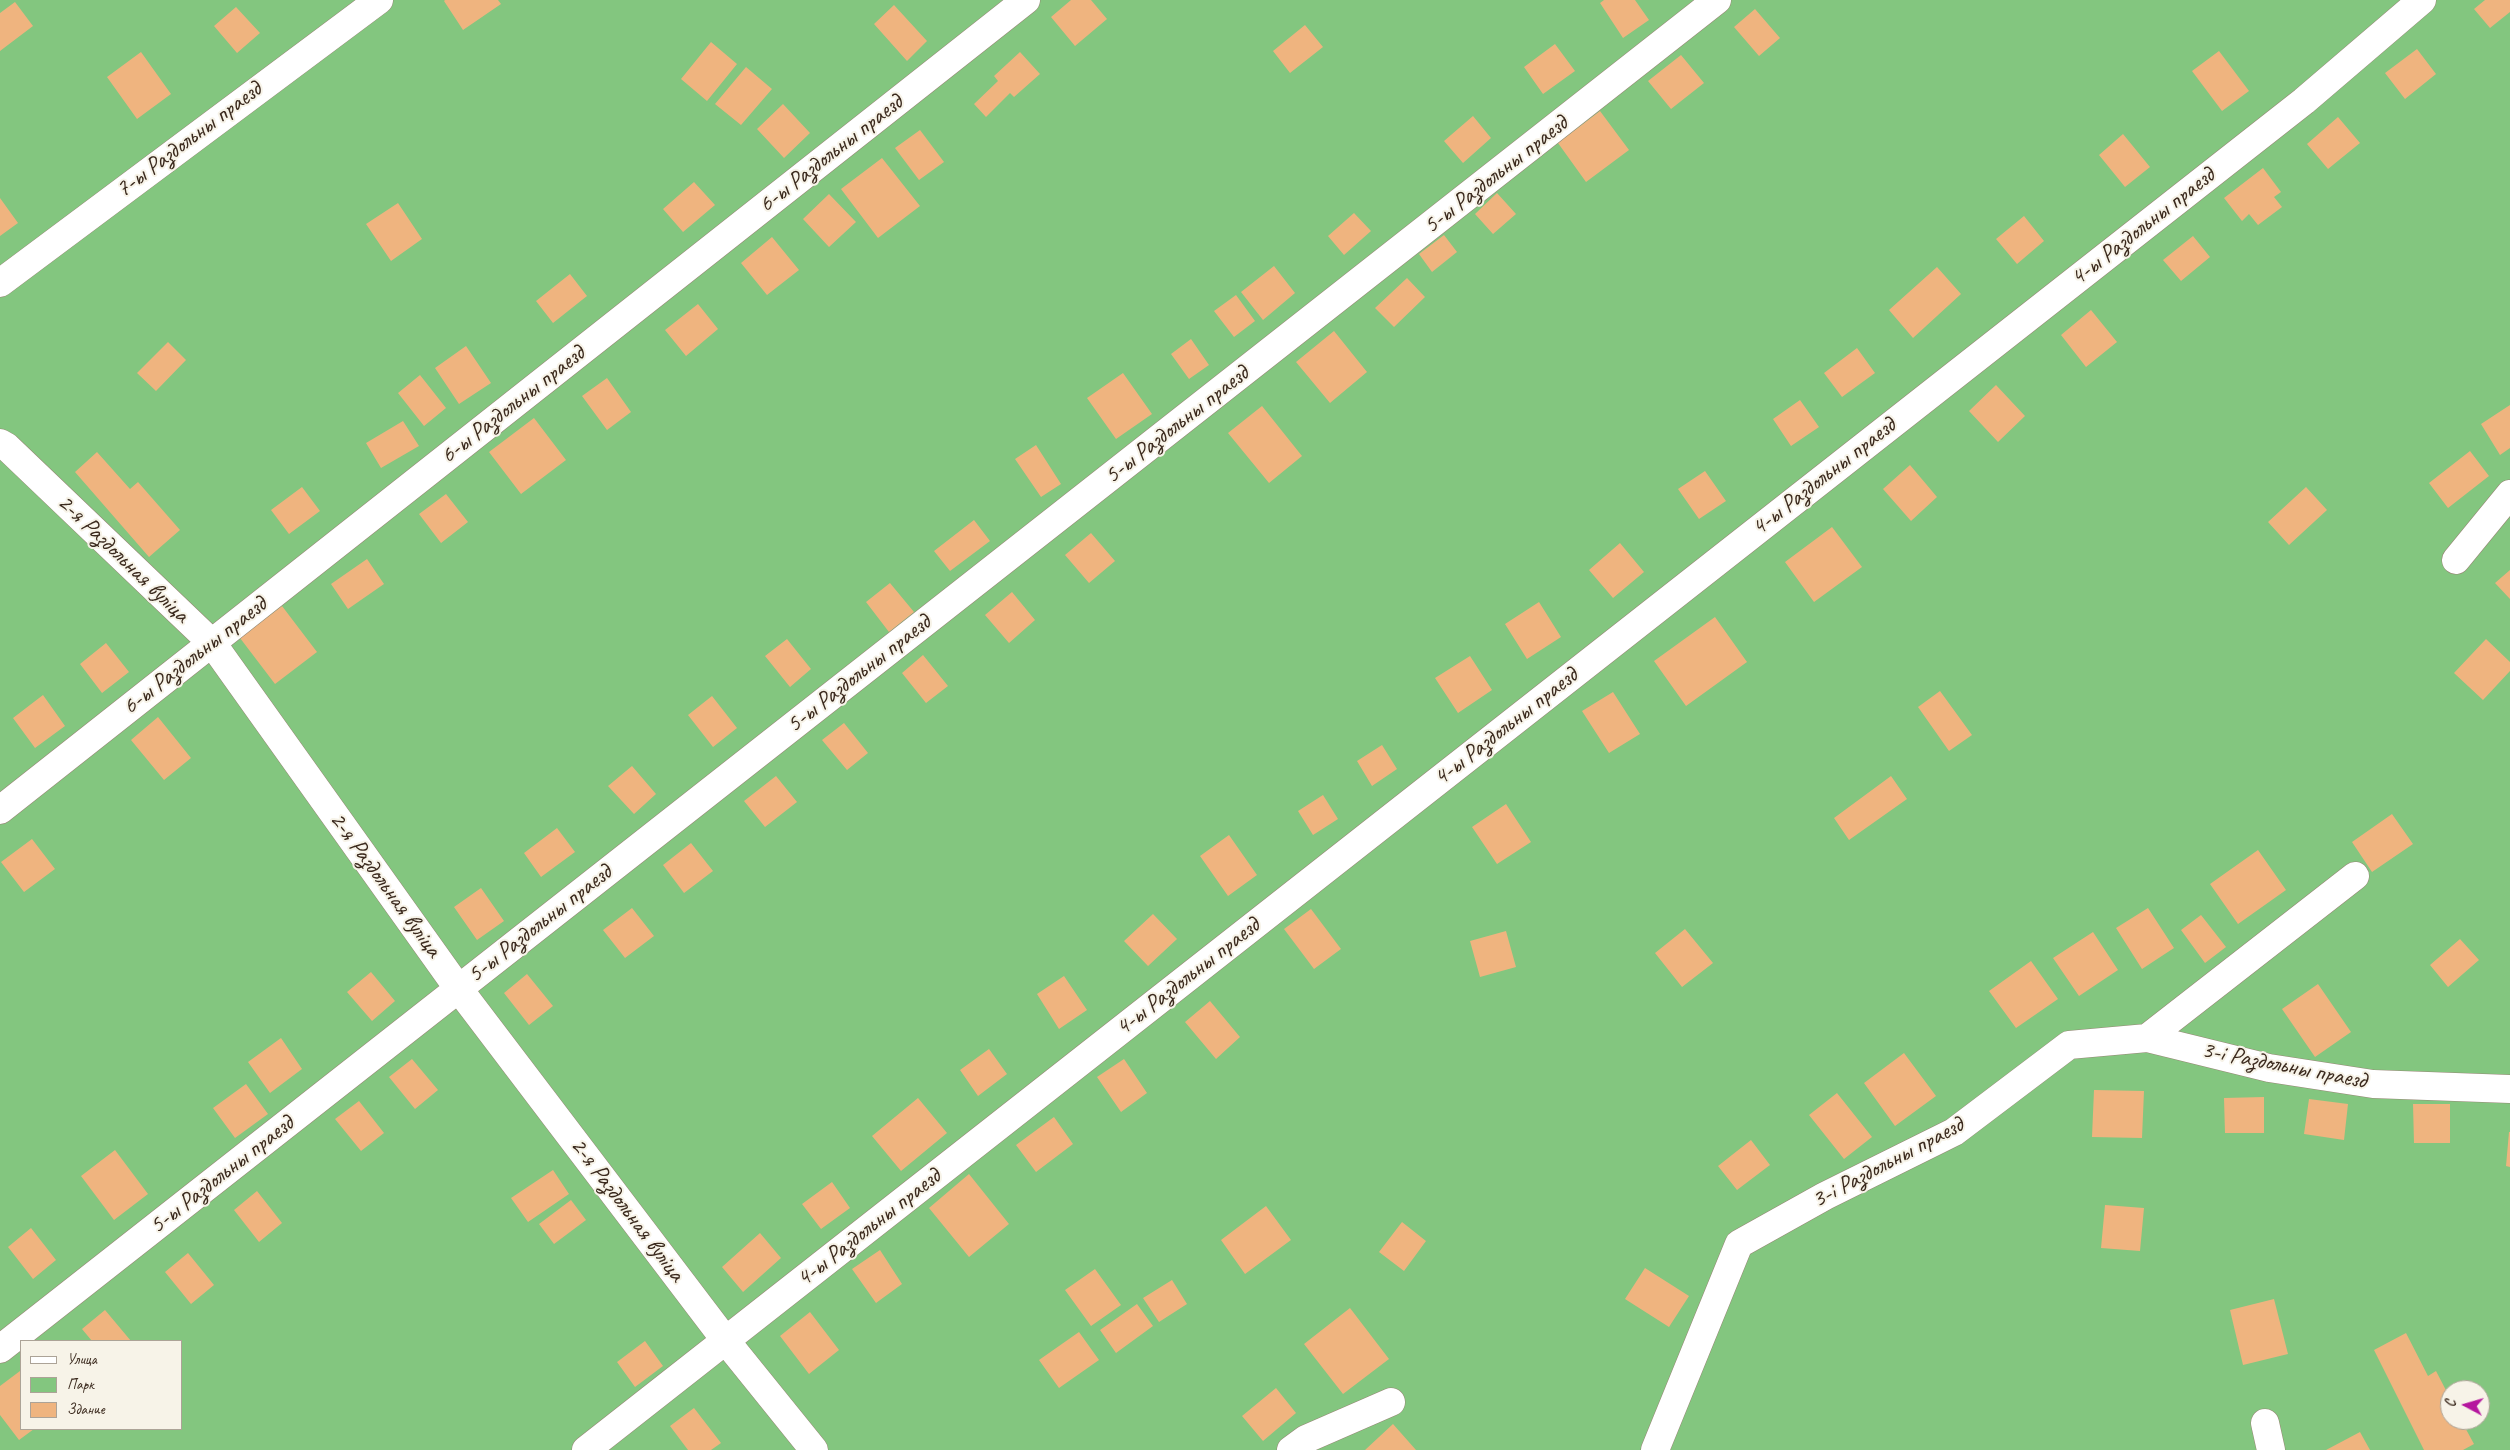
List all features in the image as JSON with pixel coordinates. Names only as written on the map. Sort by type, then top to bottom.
[{"type":"lane","name":"7-ы Раздольны праезд","points":[[0,283],[379,0]]},
{"type":"lane","name":"6-ы Раздольны праезд","points":[[0,810],[1026,0]]},
{"type":"lane","name":"5-ы Раздольны праезд","points":[[0,1349],[1717,0]]},
{"type":"lane","name":"4-ы Раздольны праезд","points":[[586,1450],[2304,101],[2422,0]]},
{"type":"lane","name":"2-я Раздольная вуліца","points":[[0,443],[212,643],[458,988],[726,1341],[814,1450]]},
{"type":"lane","points":[[2456,560],[2510,494]]},
{"type":"lane","points":[[2147,1038],[2355,876]]},
{"type":"lane","name":"3-і Раздольны праезд","points":[[1655,1450],[1739,1244],[1825,1196],[1954,1132],[2069,1045],[2147,1038],[2269,1068],[2373,1084],[2510,1089]]},
{"type":"lane","points":[[1291,1450],[1306,1439],[1391,1402]]},
{"type":"lane","points":[[2265,1423],[2271,1450]]},
{"type":"green space","points":[[0,0],[2510,0],[2510,1450],[0,1450]]},
{"type":"building","points":[[445,0],[498,0],[501,4],[463,30]]},
{"type":"building","points":[[1071,0],[1091,0],[1107,19],[1075,46],[1051,17]]},
{"type":"building","points":[[1604,0],[1635,0],[1649,20],[1623,38],[1600,3]]},
{"type":"building","points":[[2485,0],[2510,0],[2510,12],[2490,28],[2474,9]]},
{"type":"building","points":[[15,2],[33,26],[0,51],[0,13]]},
{"type":"building","points":[[894,5],[927,41],[907,61],[874,24]]},
{"type":"building","points":[[236,7],[260,33],[237,53],[214,26]]},
{"type":"building","points":[[1755,9],[1780,38],[1759,56],[1734,27]]},
{"type":"building","points":[[1305,25],[1323,47],[1290,73],[1273,51]]},
{"type":"building","points":[[711,42],[737,64],[707,101],[681,79]]},
{"type":"building","points":[[1555,44],[1575,71],[1543,94],[1524,67]]},
{"type":"building","points":[[2417,49],[2436,74],[2405,99],[2385,73]]},
{"type":"building","points":[[2219,51],[2249,91],[2222,111],[2192,71]]},
{"type":"building","points":[[141,52],[171,94],[137,119],[107,77]]},
{"type":"building","points":[[1020,52],[1040,74],[1014,97],[1010,93],[986,117],[974,104],[998,81],[994,76]]},
{"type":"building","points":[[1681,55],[1704,83],[1671,109],[1648,81]]},
{"type":"building","points":[[746,67],[772,89],[741,125],[715,104]]},
{"type":"building","points":[[783,104],[810,133],[784,158],[757,129]]},
{"type":"building","points":[[1600,111],[1629,150],[1586,182],[1558,143]]},
{"type":"building","points":[[1473,116],[1491,138],[1463,163],[1444,141]]},
{"type":"building","points":[[2338,117],[2360,143],[2328,169],[2307,144]]},
{"type":"building","points":[[920,130],[944,162],[919,180],[895,148]]},
{"type":"building","points":[[2123,134],[2150,167],[2125,187],[2099,155]]},
{"type":"building","points":[[882,158],[920,206],[878,238],[841,189]]},
{"type":"building","points":[[2263,168],[2281,192],[2274,197],[2282,207],[2258,225],[2249,214],[2242,221],[2224,198]]},
{"type":"building","points":[[694,182],[715,205],[683,232],[663,209]]},
{"type":"building","points":[[1497,193],[1516,214],[1493,234],[1475,214]]},
{"type":"building","points":[[829,194],[856,222],[829,247],[803,219]]},
{"type":"building","points":[[0,198],[18,223],[0,236]]},
{"type":"building","points":[[398,203],[422,239],[391,261],[366,224]]},
{"type":"building","points":[[1354,213],[1371,231],[1344,255],[1328,236]]},
{"type":"building","points":[[2024,216],[2044,241],[2017,264],[1996,239]]},
{"type":"building","points":[[1444,235],[1457,252],[1432,272],[1419,254]]},
{"type":"building","points":[[2193,236],[2210,257],[2181,281],[2163,260]]},
{"type":"building","points":[[772,237],[799,270],[767,295],[741,263]]},
{"type":"building","points":[[1274,266],[1295,293],[1263,320],[1241,292]]},
{"type":"building","points":[[1937,267],[1961,294],[1913,338],[1889,310]]},
{"type":"building","points":[[570,274],[587,296],[553,323],[536,301]]},
{"type":"building","points":[[1407,278],[1425,297],[1394,327],[1375,308]]},
{"type":"building","points":[[1236,295],[1255,321],[1234,337],[1214,311]]},
{"type":"building","points":[[698,304],[718,329],[686,356],[665,330]]},
{"type":"building","points":[[2091,310],[2117,342],[2086,367],[2061,335]]},
{"type":"building","points":[[1334,331],[1367,372],[1330,403],[1296,362]]},
{"type":"building","points":[[1191,339],[1209,365],[1189,379],[1171,354]]},
{"type":"building","points":[[168,342],[186,360],[156,391],[137,373]]},
{"type":"building","points":[[466,346],[491,383],[459,404],[435,368]]},
{"type":"building","points":[[1857,348],[1875,373],[1842,397],[1824,373]]},
{"type":"building","points":[[1123,373],[1152,414],[1116,439],[1087,398]]},
{"type":"building","points":[[420,375],[446,408],[424,426],[398,393]]},
{"type":"building","points":[[607,378],[631,412],[607,430],[582,396]]},
{"type":"building","points":[[1996,385],[2025,416],[1998,442],[1969,411]]},
{"type":"building","points":[[1800,400],[1819,427],[1791,446],[1773,419]]},
{"type":"building","points":[[2510,405],[2510,448],[2500,455],[2481,424]]},
{"type":"building","points":[[1262,406],[1302,456],[1269,483],[1228,433]]},
{"type":"building","points":[[534,418],[566,460],[521,494],[489,452]]},
{"type":"building","points":[[403,421],[419,446],[381,468],[366,443]]},
{"type":"building","points":[[1036,445],[1061,484],[1041,497],[1015,459]]},
{"type":"building","points":[[2470,451],[2489,476],[2448,508],[2429,483]]},
{"type":"building","points":[[97,452],[130,489],[138,482],[180,530],[149,557],[75,472]]},
{"type":"building","points":[[1910,465],[1937,497],[1911,521],[1883,489]]},
{"type":"building","points":[[1705,471],[1726,501],[1699,519],[1678,489]]},
{"type":"building","points":[[302,487],[320,511],[289,534],[271,510]]},
{"type":"building","points":[[2306,487],[2327,510],[2289,545],[2268,522]]},
{"type":"building","points":[[446,494],[468,522],[441,543],[419,514]]},
{"type":"building","points":[[974,520],[990,541],[950,571],[934,551]]},
{"type":"building","points":[[1832,527],[1862,567],[1814,602],[1785,562]]},
{"type":"building","points":[[1091,533],[1115,561],[1089,583],[1065,555]]},
{"type":"building","points":[[1620,543],[1644,572],[1613,598],[1589,570]]},
{"type":"building","points":[[367,559],[384,584],[348,609],[331,584]]},
{"type":"building","points":[[2510,570],[2510,599],[2495,583]]},
{"type":"building","points":[[890,583],[914,612],[889,632],[866,602]]},
{"type":"building","points":[[1012,592],[1035,620],[1009,643],[985,615]]},
{"type":"building","points":[[1539,602],[1561,637],[1527,659],[1505,624]]},
{"type":"building","points":[[282,606],[317,652],[275,684],[240,638]]},
{"type":"building","points":[[1715,617],[1747,662],[1686,706],[1654,661]]},
{"type":"building","points":[[787,639],[811,669],[790,687],[765,656]]},
{"type":"building","points":[[2486,639],[2510,662],[2510,671],[2483,700],[2454,673]]},
{"type":"building","points":[[106,643],[129,672],[102,693],[80,664]]},
{"type":"building","points":[[923,655],[948,686],[926,703],[902,673]]},
{"type":"building","points":[[1470,656],[1492,690],[1458,713],[1435,678]]},
{"type":"building","points":[[1940,691],[1972,735],[1949,751],[1918,707]]},
{"type":"building","points":[[1613,692],[1640,734],[1609,753],[1582,711]]},
{"type":"building","points":[[43,695],[65,726],[35,748],[13,718]]},
{"type":"building","points":[[712,696],[737,728],[713,747],[688,715]]},
{"type":"building","points":[[158,717],[191,758],[164,780],[131,740]]},
{"type":"building","points":[[844,723],[868,753],[847,770],[822,740]]},
{"type":"building","points":[[1382,745],[1397,769],[1372,786],[1357,761]]},
{"type":"building","points":[[632,766],[656,794],[634,814],[608,786]]},
{"type":"building","points":[[776,776],[797,802],[765,827],[744,801]]},
{"type":"building","points":[[1891,776],[1907,799],[1849,840],[1834,818]]},
{"type":"building","points":[[1323,795],[1338,819],[1313,835],[1298,811]]},
{"type":"building","points":[[1506,804],[1531,842],[1497,864],[1472,827]]},
{"type":"building","points":[[2392,814],[2413,844],[2372,872],[2352,842]]},
{"type":"building","points":[[557,828],[575,852],[541,877],[524,853]]},
{"type":"building","points":[[1229,835],[1257,875],[1228,896],[1200,856]]},
{"type":"building","points":[[32,839],[55,869],[24,892],[1,862]]},
{"type":"building","points":[[691,843],[713,871],[684,893],[663,865]]},
{"type":"building","points":[[2258,850],[2286,890],[2238,924],[2210,884]]},
{"type":"building","points":[[481,888],[504,921],[477,940],[454,907]]},
{"type":"building","points":[[632,908],[654,936],[625,958],[603,930]]},
{"type":"building","points":[[2148,908],[2174,948],[2142,969],[2116,928]]},
{"type":"building","points":[[1311,909],[1341,949],[1314,969],[1284,929]]},
{"type":"building","points":[[1153,914],[1177,939],[1148,966],[1124,941]]},
{"type":"building","points":[[2201,915],[2226,947],[2205,963],[2181,930]]},
{"type":"building","points":[[1685,929],[1713,963],[1682,987],[1655,953]]},
{"type":"building","points":[[1506,931],[1516,967],[1480,977],[1470,941]]},
{"type":"building","points":[[2093,932],[2118,970],[2079,996],[2053,958]]},
{"type":"building","points":[[2460,939],[2479,960],[2448,987],[2430,965]]},
{"type":"building","points":[[2031,961],[2058,999],[2016,1028],[1989,991]]},
{"type":"building","points":[[371,972],[395,1001],[372,1021],[347,992]]},
{"type":"building","points":[[527,974],[553,1006],[529,1025],[504,993]]},
{"type":"building","points":[[1064,976],[1087,1010],[1059,1029],[1037,994]]},
{"type":"building","points":[[2318,984],[2351,1032],[2315,1057],[2282,1009]]},
{"type":"building","points":[[1210,1001],[1240,1037],[1216,1059],[1185,1022]]},
{"type":"building","points":[[281,1038],[302,1069],[270,1093],[248,1062]]},
{"type":"building","points":[[989,1049],[1007,1074],[978,1096],[960,1070]]},
{"type":"building","points":[[1904,1053],[1936,1096],[1895,1126],[1864,1083]]},
{"type":"building","points":[[412,1059],[438,1090],[415,1109],[389,1077]]},
{"type":"building","points":[[1124,1059],[1147,1093],[1121,1112],[1097,1077]]},
{"type":"building","points":[[246,1084],[268,1114],[235,1138],[213,1108]]},
{"type":"building","points":[[2094,1090],[2144,1091],[2142,1138],[2092,1137]]},
{"type":"building","points":[[1837,1093],[1872,1137],[1844,1159],[1809,1115]]},
{"type":"building","points":[[2264,1097],[2264,1133],[2225,1133],[2224,1098]]},
{"type":"building","points":[[918,1098],[947,1133],[901,1171],[872,1136]]},
{"type":"building","points":[[2309,1099],[2348,1104],[2344,1140],[2304,1134]]},
{"type":"building","points":[[359,1101],[384,1133],[361,1151],[335,1119]]},
{"type":"building","points":[[2413,1104],[2450,1104],[2450,1143],[2414,1143]]},
{"type":"building","points":[[1054,1117],[1073,1144],[1036,1172],[1016,1145]]},
{"type":"building","points":[[2510,1132],[2510,1167],[2506,1166]]},
{"type":"building","points":[[1751,1140],[1770,1165],[1737,1190],[1718,1166]]},
{"type":"building","points":[[115,1150],[148,1194],[114,1220],[81,1176]]},
{"type":"building","points":[[553,1170],[569,1194],[528,1222],[511,1198]]},
{"type":"building","points":[[969,1174],[1009,1224],[969,1257],[929,1208]]},
{"type":"building","points":[[832,1182],[850,1208],[821,1229],[802,1204]]},
{"type":"building","points":[[257,1191],[282,1223],[259,1242],[234,1210]]},
{"type":"building","points":[[571,1200],[586,1220],[554,1244],[539,1224]]},
{"type":"building","points":[[2105,1205],[2144,1208],[2140,1251],[2101,1248]]},
{"type":"building","points":[[1266,1206],[1291,1240],[1245,1274],[1221,1240]]},
{"type":"building","points":[[1402,1222],[1426,1241],[1404,1271],[1379,1252]]},
{"type":"building","points":[[31,1228],[56,1260],[33,1279],[8,1247]]},
{"type":"building","points":[[760,1233],[781,1258],[743,1292],[722,1267]]},
{"type":"building","points":[[880,1250],[902,1284],[876,1303],[852,1269]]},
{"type":"building","points":[[188,1253],[214,1285],[191,1304],[165,1272]]},
{"type":"building","points":[[1645,1268],[1689,1296],[1669,1327],[1625,1299]]},
{"type":"building","points":[[1095,1269],[1121,1305],[1091,1326],[1065,1290]]},
{"type":"building","points":[[1172,1280],[1187,1304],[1159,1322],[1143,1298]]},
{"type":"building","points":[[2274,1299],[2288,1354],[2243,1365],[2230,1310]]},
{"type":"building","points":[[1137,1304],[1153,1326],[1116,1353],[1100,1330]]},
{"type":"building","points":[[1350,1308],[1389,1359],[1343,1394],[1304,1344]]},
{"type":"building","points":[[105,1310],[130,1340],[91,1340],[82,1329]]},
{"type":"building","points":[[810,1312],[839,1350],[809,1374],[780,1336]]},
{"type":"building","points":[[1079,1332],[1099,1360],[1059,1388],[1039,1360]]},
{"type":"building","points":[[2406,1333],[2428,1376],[2436,1371],[2441,1380],[2440,1430],[2466,1430],[2474,1444],[2463,1450],[2424,1450],[2374,1350]]},
{"type":"building","points":[[645,1341],[663,1366],[635,1387],[617,1362]]},
{"type":"building","points":[[20,1371],[20,1430],[33,1430],[19,1440],[0,1415],[0,1386]]},
{"type":"building","points":[[1276,1388],[1296,1413],[1263,1441],[1242,1416]]},
{"type":"building","points":[[694,1408],[721,1443],[711,1450],[688,1450],[670,1426]]},
{"type":"building","points":[[1393,1424],[1416,1450],[1365,1450]]},
{"type":"building","points":[[2360,1432],[2370,1450],[2326,1450]]}]
